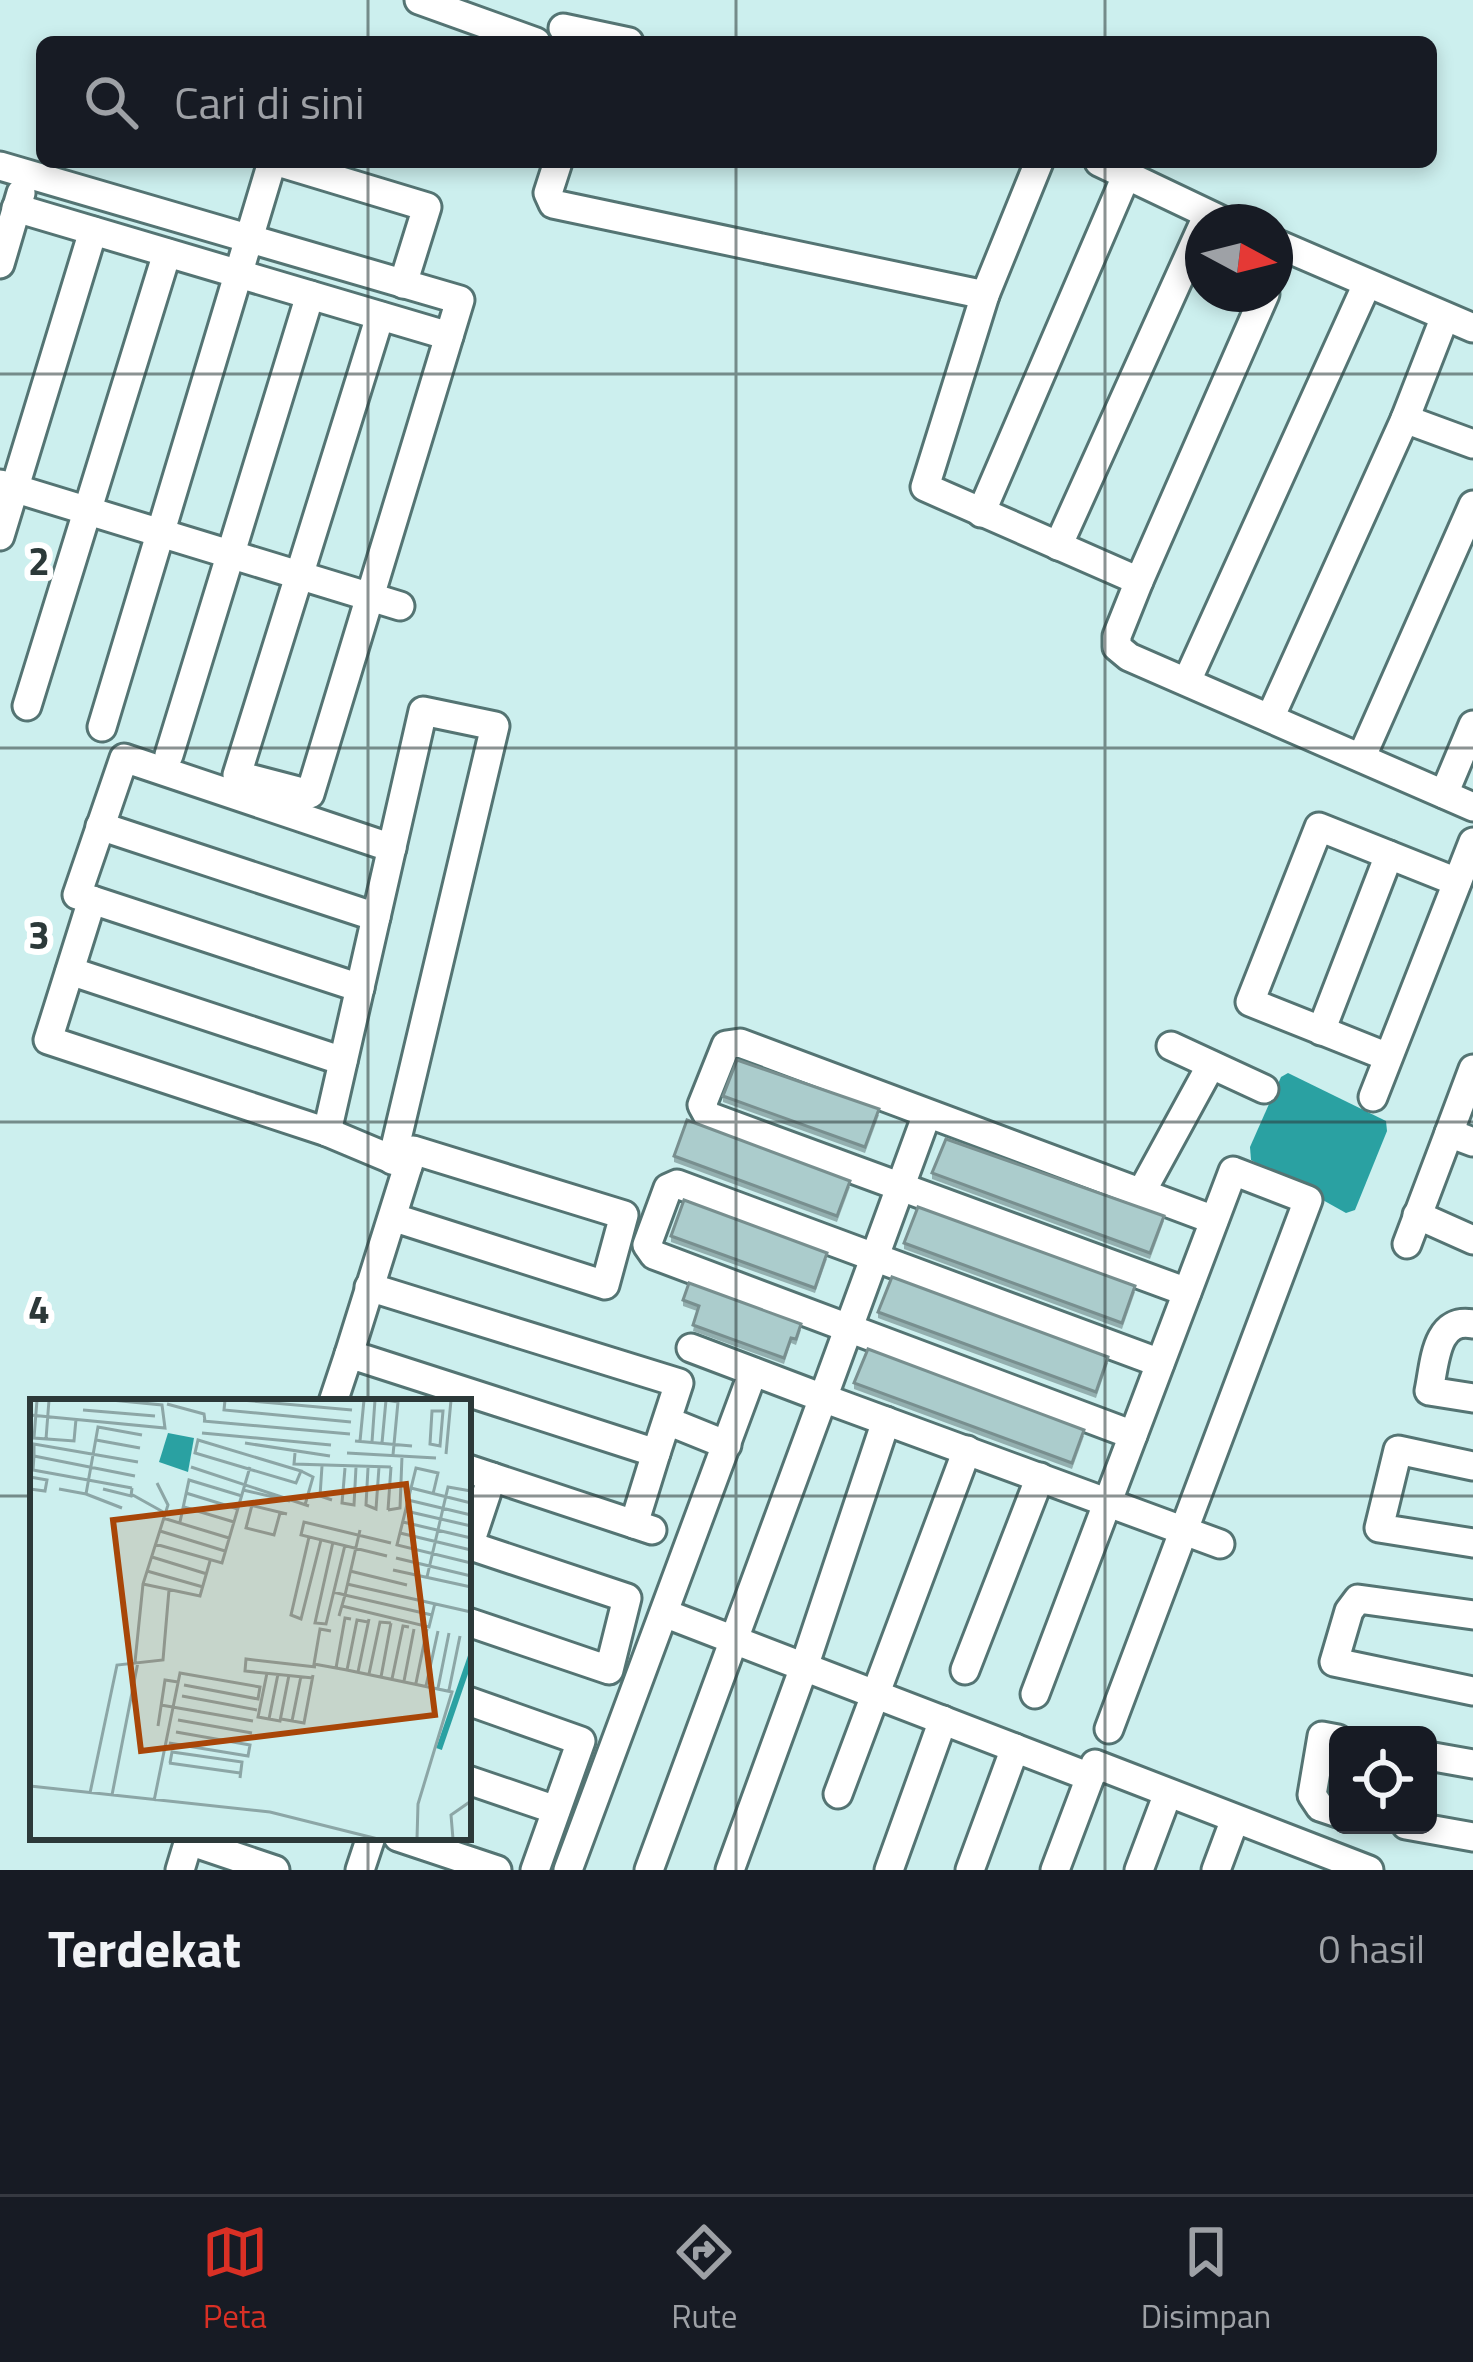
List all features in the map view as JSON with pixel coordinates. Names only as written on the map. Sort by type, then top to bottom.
[{"type":"street","points":[[419,0],[519,36]]},
{"type":"street","points":[[564,23],[608,36]]},
{"type":"street","points":[[101,727],[273,168]]},
{"type":"street","points":[[295,168],[427,207],[403,284]]},
{"type":"street","points":[[556,168],[548,193],[553,204],[985,295]]},
{"type":"street","points":[[1037,168],[985,295],[925,487],[1138,580]]},
{"type":"street","points":[[1111,168],[1185,208]]},
{"type":"street","points":[[0,264],[16,208],[13,172],[460,300],[310,794],[237,775],[380,316]]},
{"type":"street","points":[[981,513],[1126,176]]},
{"type":"street","points":[[16,208],[449,336]]},
{"type":"street","points":[[0,536],[7,486],[93,231]]},
{"type":"street","points":[[27,706],[167,253]]},
{"type":"street","points":[[1293,259],[1473,328]]},
{"type":"street","points":[[1058,546],[1185,274]]},
{"type":"street","points":[[1187,681],[1367,284]]},
{"type":"street","points":[[169,755],[310,295]]},
{"type":"street","points":[[1257,312],[1138,580],[1117,647],[1129,657],[1473,807]]},
{"type":"street","points":[[1270,718],[1405,419],[1444,319]]},
{"type":"street","points":[[1405,419],[1473,444]]},
{"type":"street","points":[[7,486],[400,606]]},
{"type":"street","points":[[1362,756],[1473,505]]},
{"type":"street","points":[[327,1132],[423,710],[495,726],[392,1216],[334,1399]]},
{"type":"street","points":[[1444,794],[1473,725]]},
{"type":"street","points":[[360,988],[77,895],[124,758],[392,848]]},
{"type":"street","points":[[100,826],[376,917]]},
{"type":"street","points":[[1388,1058],[1250,1002],[1258,980],[1319,827],[1457,882]]},
{"type":"street","points":[[1373,1096],[1473,842]]},
{"type":"street","points":[[1321,1031],[1389,855]]},
{"type":"street","points":[[92,900],[48,1040],[327,1132],[400,1163]]},
{"type":"street","points":[[70,971],[343,1061]]},
{"type":"street","points":[[1187,1292],[708,1116],[702,1105],[727,1046],[740,1043],[1214,1220]]},
{"type":"street","points":[[1171,1046],[1264,1089]]},
{"type":"street","points":[[1141,1193],[1211,1065]]},
{"type":"street","points":[[1407,1244],[1417,1215],[1461,1138],[1473,1069]]},
{"type":"street","points":[[650,1870],[927,1114]]},
{"type":"street","points":[[392,1216],[605,1285],[624,1215],[413,1150],[400,1163]]},
{"type":"street","points":[[1035,1694],[1233,1171],[1308,1200],[1109,1729]]},
{"type":"street","points":[[1132,1435],[654,1255],[647,1246],[668,1188],[677,1184],[1160,1364]]},
{"type":"street","points":[[1417,1215],[1473,1240]]},
{"type":"street","points":[[369,1287],[679,1383],[656,1454],[643,1527],[480,1473],[471,1527]]},
{"type":"street","points":[[1473,1324],[1454,1324],[1443,1333],[1429,1390],[1473,1398]]},
{"type":"street","points":[[691,1348],[1220,1544]]},
{"type":"street","points":[[349,1354],[656,1454]]},
{"type":"street","points":[[568,1870],[753,1372]]},
{"type":"street","points":[[730,1870],[886,1421]]},
{"type":"street","points":[[680,1426],[727,1445]]},
{"type":"street","points":[[838,1795],[967,1450]]},
{"type":"street","points":[[1473,1466],[1398,1450],[1379,1528],[1473,1543]]},
{"type":"street","points":[[965,1670],[1040,1477]]},
{"type":"street","points":[[471,1546],[627,1598],[609,1670],[471,1623]]},
{"type":"street","points":[[1473,1615],[1358,1599],[1349,1611],[1334,1662],[1473,1691]]},
{"type":"street","points":[[664,1613],[1090,1777]]},
{"type":"street","points":[[471,1703],[581,1742],[536,1870]]},
{"type":"street","points":[[889,1870],[943,1720]]},
{"type":"street","points":[[1329,1737],[1322,1736],[1312,1795],[1320,1807],[1329,1810]]},
{"type":"street","points":[[970,1870],[1015,1748]]},
{"type":"street","points":[[1437,1758],[1473,1764]]},
{"type":"street","points":[[1055,1870],[1095,1764],[1235,1819],[1299,1857],[1369,1870]]},
{"type":"street","points":[[471,1781],[556,1810]]},
{"type":"street","points":[[1139,1870],[1168,1792]]},
{"type":"street","points":[[1216,1870],[1235,1819]]},
{"type":"street","points":[[1437,1831],[1473,1837]]},
{"type":"street","points":[[180,1870],[190,1840]]},
{"type":"street","points":[[193,1840],[274,1870]]},
{"type":"street","points":[[361,1870],[370,1840]]},
{"type":"street","points":[[407,1840],[497,1870]]},
{"type":"water","points":[[1288,1073],[1386,1121],[1387,1131],[1355,1210],[1346,1213],[1251,1160],[1250,1147],[1281,1077]]},
{"type":"building","points":[[737,1060],[879,1109],[865,1147],[723,1096]]},
{"type":"building","points":[[687,1120],[850,1181],[837,1216],[674,1156]]},
{"type":"building","points":[[946,1139],[1164,1216],[1150,1253],[932,1173]]},
{"type":"building","points":[[684,1200],[827,1253],[815,1288],[671,1236]]},
{"type":"building","points":[[918,1207],[1135,1286],[1122,1323],[904,1243]]},
{"type":"building","points":[[892,1277],[1108,1357],[1096,1392],[878,1312]]},
{"type":"building","points":[[689,1283],[801,1324],[784,1358],[693,1325],[699,1306],[683,1300]]},
{"type":"building","points":[[868,1349],[1084,1430],[1072,1463],[854,1383]]}]
